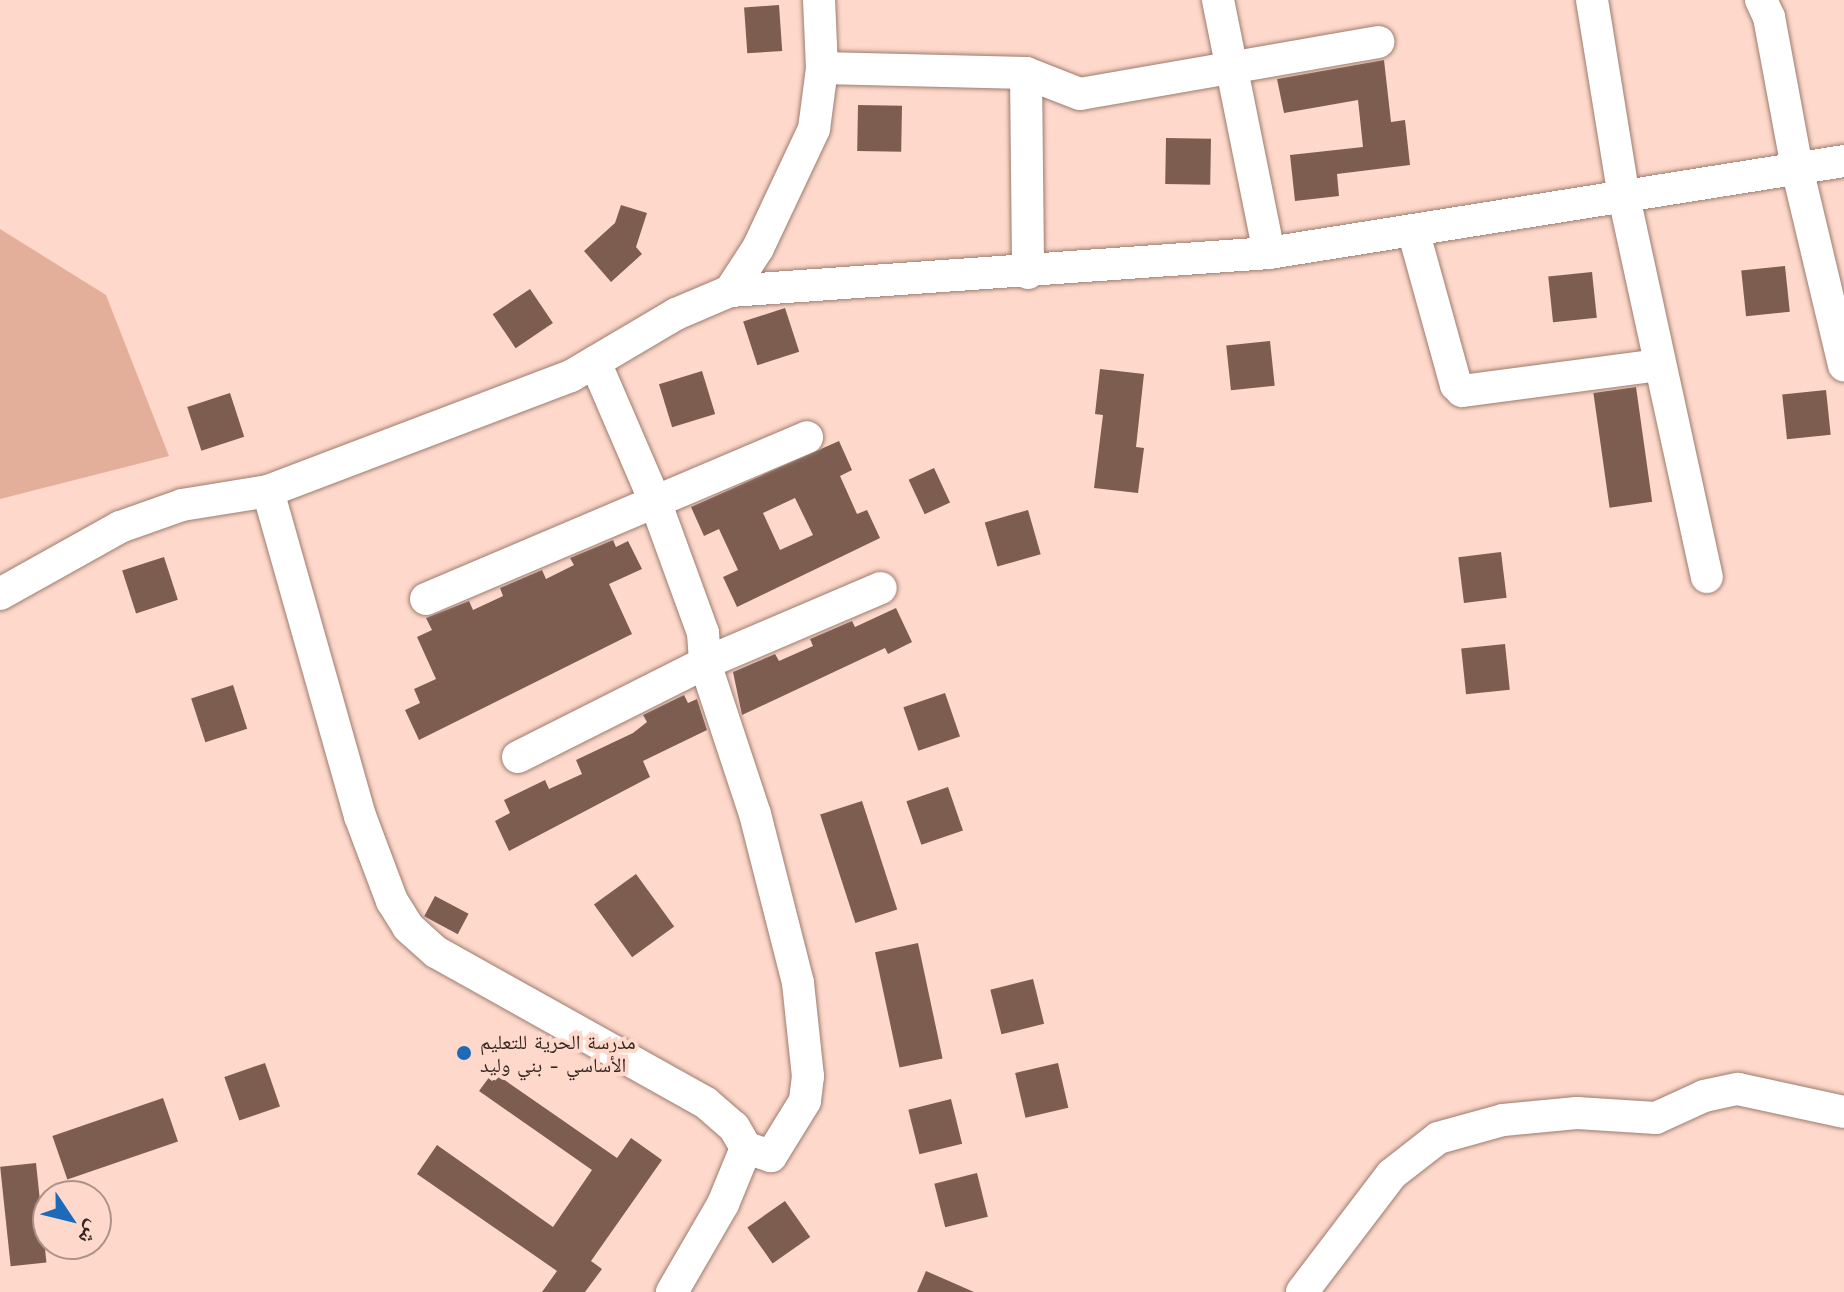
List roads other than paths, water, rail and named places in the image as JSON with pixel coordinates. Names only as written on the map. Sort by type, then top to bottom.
[{"type":"street","points":[[730,291],[758,248],[806,152],[819,109],[822,68],[819,0]]},
{"type":"street","points":[[1218,0],[1269,253]]},
{"type":"street","points":[[1592,0],[1624,197],[1707,577]]},
{"type":"street","points":[[1761,0],[1769,17],[1797,168],[1844,365]]},
{"type":"street","points":[[822,68],[1026,73],[1080,94],[1232,65],[1378,42]]},
{"type":"street","points":[[1026,73],[1028,273]]},
{"type":"street","points":[[0,594],[120,527],[182,505],[268,491],[595,362],[676,314],[730,291],[1028,273],[1269,253],[1844,161]]},
{"type":"street","points":[[1413,230],[1456,385],[1462,391],[1659,365]]},
{"type":"street","points":[[268,491],[360,816],[392,901],[408,927],[436,952],[706,1103],[734,1127],[746,1148],[771,1156],[796,1123],[808,1076],[794,967],[755,814],[705,663],[703,633],[655,501],[595,362]]},
{"type":"street","points":[[426,599],[807,437]]},
{"type":"street","points":[[518,757],[705,663],[881,588]]},
{"type":"street","points":[[1302,1292],[1392,1174],[1438,1138],[1503,1120],[1577,1113],[1656,1118],[1704,1096],[1738,1089],[1844,1112]]},
{"type":"street","points":[[672,1292],[723,1204],[746,1148]]},
{"type":"place","name":"مدرسة الحرية للتعليم الأساسي - بني وليد","points":[[464,1053]]}]
